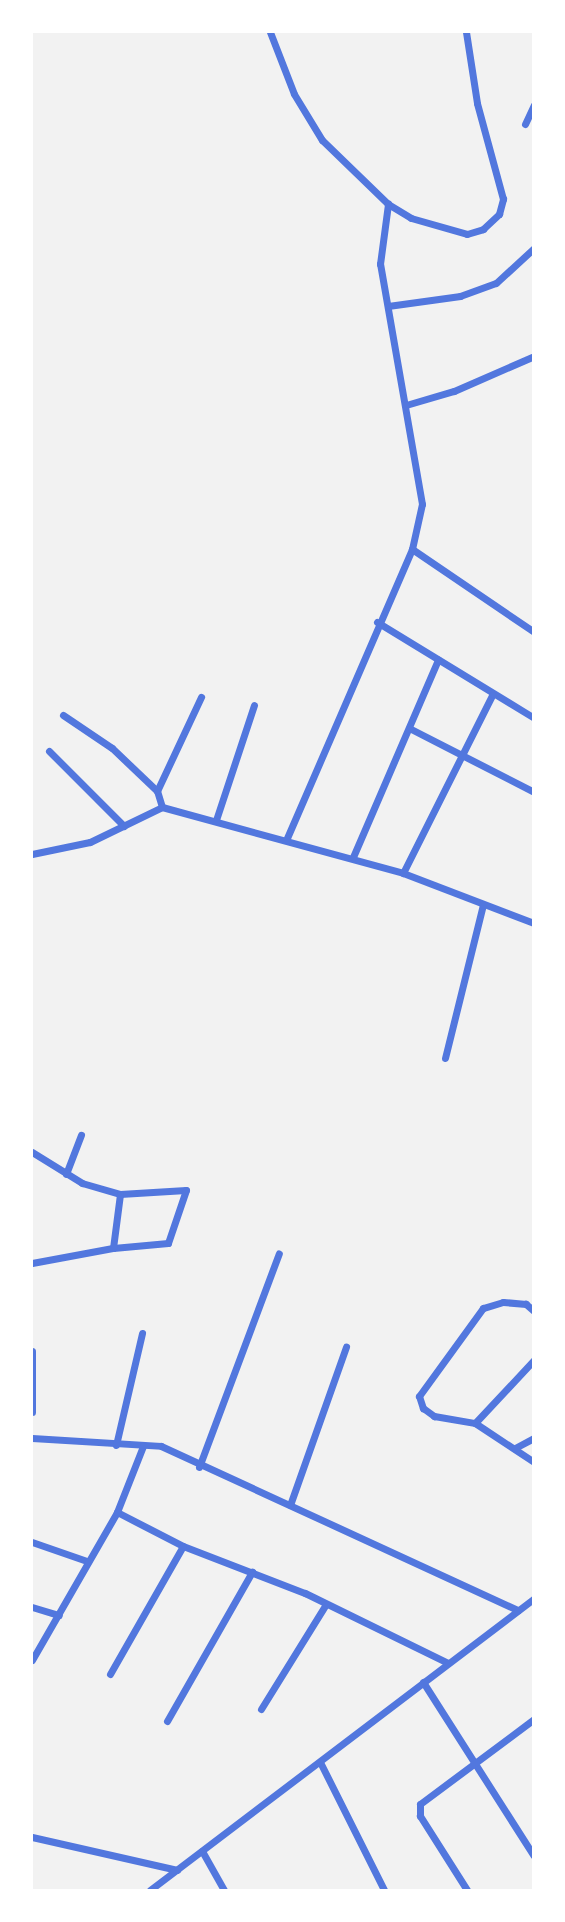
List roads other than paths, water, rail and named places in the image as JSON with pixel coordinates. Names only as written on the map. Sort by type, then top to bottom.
[{"type":"street","points":[[270,32],[294,94],[322,140],[388,204],[411,218],[467,234],[483,229],[499,214],[503,199],[477,103],[466,32]]},
{"type":"street","points":[[525,124],[534,105]]},
{"type":"street","points":[[287,838],[377,622],[412,549],[422,504],[380,264],[388,204]]},
{"type":"street","points":[[388,306],[460,296],[496,283],[534,248]]},
{"type":"street","points":[[406,405],[454,391],[534,356]]},
{"type":"street","points":[[412,549],[534,632]]},
{"type":"street","points":[[377,622],[492,695],[534,718]]},
{"type":"street","points":[[353,857],[411,729],[438,660]]},
{"type":"street","points":[[403,873],[492,695]]},
{"type":"street","points":[[157,791],[201,697]]},
{"type":"street","points":[[216,820],[254,705]]},
{"type":"street","points":[[63,715],[112,748],[157,791],[162,807]]},
{"type":"street","points":[[411,729],[534,792]]},
{"type":"street","points":[[49,751],[124,826]]},
{"type":"street","points":[[32,854],[66,850],[162,807],[353,857],[403,873],[533,923]]},
{"type":"street","points":[[445,1058],[483,905]]},
{"type":"street","points":[[66,1174],[81,1135]]},
{"type":"street","points":[[32,1152],[66,1174],[120,1194],[182,1188],[187,1194],[168,1243],[113,1248],[32,1263]]},
{"type":"street","points":[[113,1248],[120,1194]]},
{"type":"street","points":[[199,1467],[279,1253]]},
{"type":"street","points":[[534,1311],[526,1304],[503,1302],[483,1308],[419,1396],[423,1408],[434,1416],[475,1423],[534,1462]]},
{"type":"street","points":[[116,1445],[142,1333]]},
{"type":"street","points":[[290,1505],[346,1347]]},
{"type":"street","points":[[32,1350],[32,1412]]},
{"type":"street","points":[[475,1423],[534,1360]]},
{"type":"street","points":[[32,1438],[161,1446],[199,1467],[290,1505],[518,1610]]},
{"type":"street","points":[[515,1448],[534,1438]]},
{"type":"street","points":[[32,1660],[117,1511],[144,1446]]},
{"type":"street","points":[[117,1511],[183,1546],[326,1604],[448,1663]]},
{"type":"street","points":[[32,1542],[87,1561]]},
{"type":"street","points":[[110,1674],[183,1546]]},
{"type":"street","points":[[167,1721],[199,1672],[252,1572]]},
{"type":"street","points":[[150,1891],[534,1598]]},
{"type":"street","points":[[261,1709],[326,1604]]},
{"type":"street","points":[[32,1606],[59,1615]]},
{"type":"street","points":[[423,1682],[534,1856]]},
{"type":"street","points":[[467,1891],[420,1816],[420,1804],[473,1761],[534,1718]]},
{"type":"street","points":[[320,1762],[384,1891]]},
{"type":"street","points":[[32,1837],[177,1870]]},
{"type":"street","points":[[202,1851],[224,1891]]}]
